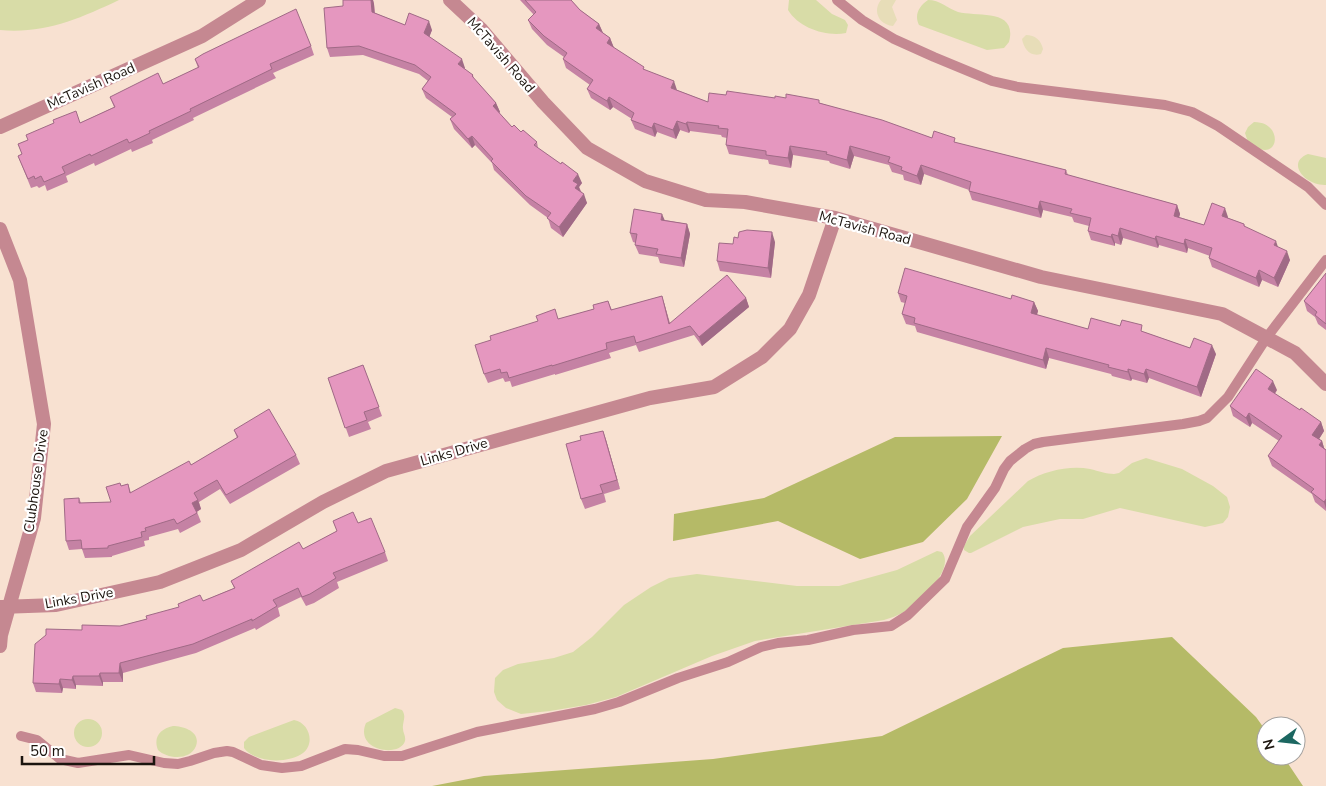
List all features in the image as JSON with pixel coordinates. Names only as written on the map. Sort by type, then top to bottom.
[{"type":"street","name":"McTavish Road","points":[[0,127],[202,36],[260,0]]},
{"type":"street","name":"McTavish Road","points":[[450,0],[481,29],[555,116],[587,148],[646,181],[706,200],[745,202],[835,218],[1040,277],[1222,314],[1295,352],[1326,384]]},
{"type":"street","name":"Links Drive","points":[[5,606],[56,605],[160,582],[241,550],[323,502],[386,471],[650,398],[714,387],[762,357],[790,329],[810,295],[835,218]]},
{"type":"street","name":"Clubhouse Drive","points":[[0,230],[20,280],[44,424],[34,518],[5,606],[0,646]]},
{"type":"lane","points":[[837,0],[862,20],[894,39],[992,81],[1018,87],[1166,105],[1192,112],[1203,117],[1308,187],[1326,205]]},
{"type":"lane","points":[[21,736],[36,740],[60,759],[78,763],[129,755],[164,763],[178,764],[227,751],[260,765],[282,768],[301,766],[344,749],[384,756],[402,756],[477,732],[595,709],[629,699],[678,678],[728,662],[761,647],[808,640],[854,630],[891,626],[908,615],[945,579],[967,527],[995,488],[1004,469],[1025,448],[1043,442],[1199,421],[1213,412],[1228,397],[1267,338],[1326,260]]},
{"type":"green space","points":[[0,0],[119,0],[61,24],[16,31],[0,30]]},
{"type":"green space","points":[[789,0],[816,0],[832,14],[845,20],[848,25],[846,33],[830,34],[814,30],[799,22],[788,10]]},
{"type":"green space","points":[[928,0],[940,3],[958,12],[994,16],[1002,19],[1008,24],[1010,31],[1009,42],[1004,48],[987,50],[919,25],[918,11]]},
{"type":"green space","points":[[1254,122],[1264,124],[1271,129],[1274,135],[1275,142],[1267,150],[1258,149],[1248,142],[1245,133]]},
{"type":"green space","points":[[1308,154],[1326,158],[1326,185],[1312,182],[1305,178],[1298,168],[1301,158]]},
{"type":"green space","points":[[1002,436],[967,499],[923,542],[860,559],[778,521],[673,541],[674,514],[764,498],[895,437]]},
{"type":"green space","points":[[1146,458],[1182,469],[1213,486],[1227,497],[1230,507],[1228,517],[1223,523],[1205,527],[1120,508],[1083,519],[1060,519],[1023,527],[971,553],[964,550],[964,546],[970,536],[1028,481],[1035,477],[1058,470],[1074,468],[1114,474],[1119,473],[1132,463]]},
{"type":"green space","points":[[937,551],[942,552],[945,559],[944,568],[933,586],[909,609],[884,620],[755,641],[712,656],[616,697],[586,705],[521,714],[506,708],[497,700],[494,692],[495,678],[503,670],[518,664],[554,658],[573,652],[592,637],[624,605],[651,587],[669,578],[697,574],[797,586],[839,586],[897,570]]},
{"type":"green space","points":[[1172,637],[1256,717],[1256,766],[1290,766],[1303,786],[432,786],[484,776],[713,759],[882,736],[1063,648]]},
{"type":"green space","points":[[395,708],[402,710],[403,713],[405,741],[395,749],[379,749],[366,740],[364,733],[366,723]]},
{"type":"green space","points":[[88,719],[98,723],[102,733],[98,743],[88,747],[78,743],[74,733],[78,723]]},
{"type":"green space","points":[[294,720],[304,725],[310,739],[307,749],[297,757],[281,760],[264,759],[256,757],[244,748],[244,742],[249,737]]},
{"type":"green space","points":[[173,726],[182,727],[196,737],[196,746],[189,754],[172,757],[158,750],[157,737],[161,731]]},
{"type":"sand","points":[[881,0],[896,0],[892,7],[897,20],[893,26],[884,23],[878,17],[877,9]]},
{"type":"sand","points":[[1026,35],[1035,37],[1039,41],[1043,49],[1041,54],[1031,53],[1026,49],[1022,39]]},
{"type":"building","points":[[343,0],[371,0],[372,12],[405,25],[409,13],[429,21],[424,33],[462,59],[458,64],[473,75],[496,103],[493,106],[512,127],[514,125],[521,132],[523,130],[537,142],[534,145],[578,174],[573,181],[578,184],[575,188],[584,194],[559,227],[547,218],[551,213],[526,196],[491,161],[493,159],[472,136],[468,139],[450,119],[456,114],[422,89],[431,77],[415,65],[359,46],[327,48],[324,8],[343,6]]},
{"type":"building","points":[[525,0],[571,0],[580,10],[599,24],[596,28],[610,38],[607,43],[644,67],[643,69],[674,81],[671,88],[708,102],[709,93],[726,95],[727,91],[775,98],[775,96],[786,98],[786,94],[819,100],[819,103],[882,120],[932,138],[934,131],[955,138],[954,142],[1066,170],[1065,174],[1177,205],[1174,216],[1204,225],[1212,203],[1225,208],[1222,216],[1244,224],[1244,226],[1276,241],[1274,245],[1287,251],[1274,278],[1259,270],[1256,278],[1209,258],[1212,248],[1185,239],[1184,244],[1156,236],[1155,239],[1120,228],[1118,236],[1112,234],[1111,237],[1088,231],[1091,218],[1070,213],[1072,209],[1040,201],[1038,209],[969,191],[971,182],[921,165],[917,176],[901,170],[902,167],[888,162],[890,157],[850,146],[847,160],[826,154],[827,152],[790,146],[788,158],[766,155],[766,151],[726,145],[728,129],[718,128],[719,126],[687,122],[686,124],[677,121],[673,130],[654,123],[652,128],[631,120],[634,113],[609,97],[607,101],[587,89],[593,80],[563,59],[567,53],[544,36],[528,20],[536,12]]},
{"type":"building","points":[[296,9],[311,46],[270,64],[272,69],[190,109],[191,111],[129,143],[127,139],[91,156],[90,154],[62,167],[65,173],[44,182],[41,176],[35,179],[34,176],[28,179],[18,156],[22,154],[18,144],[28,140],[26,135],[54,123],[53,120],[76,111],[80,123],[115,107],[110,97],[158,73],[163,84],[199,67],[195,59],[203,54]]},
{"type":"building","points":[[634,209],[662,214],[661,220],[687,224],[681,258],[656,254],[658,249],[635,245],[637,234],[630,233]]},
{"type":"building","points":[[747,230],[772,232],[768,268],[717,261],[719,243],[733,244],[734,237],[738,238],[739,232]]},
{"type":"building","points":[[905,268],[1011,299],[1012,295],[1034,302],[1031,313],[1088,329],[1091,318],[1120,326],[1122,320],[1142,325],[1141,331],[1190,348],[1194,338],[1212,345],[1197,387],[1146,369],[1144,374],[1128,369],[1128,372],[1046,348],[1043,360],[914,323],[915,318],[902,314],[907,296],[898,293]]},
{"type":"building","points":[[1326,273],[1326,324],[1315,315],[1317,312],[1304,301]]},
{"type":"building","points":[[727,275],[746,298],[699,337],[690,326],[636,343],[634,336],[606,343],[607,349],[509,378],[507,372],[501,373],[500,369],[484,374],[475,345],[491,340],[490,336],[538,321],[536,316],[555,309],[558,319],[594,309],[593,305],[608,301],[611,310],[662,296],[669,324]]},
{"type":"building","points":[[363,365],[379,407],[364,412],[367,420],[345,428],[328,378]]},
{"type":"building","points":[[1256,369],[1273,381],[1268,389],[1321,422],[1312,435],[1322,441],[1319,445],[1326,450],[1326,499],[1324,502],[1311,492],[1314,489],[1268,456],[1282,436],[1249,413],[1246,418],[1230,406]]},
{"type":"building","points":[[269,409],[296,455],[226,495],[217,480],[194,493],[198,500],[192,503],[197,513],[177,524],[174,519],[145,528],[146,531],[141,532],[142,537],[108,546],[108,548],[82,549],[81,540],[66,541],[64,499],[79,498],[79,503],[111,502],[106,487],[120,483],[121,486],[128,484],[130,493],[189,461],[191,465],[238,437],[234,430]]},
{"type":"building","points":[[603,431],[617,480],[600,485],[603,493],[581,499],[566,444],[581,440],[580,436]]},
{"type":"building","points":[[353,512],[358,523],[371,518],[385,552],[333,573],[336,578],[310,594],[302,597],[298,588],[273,600],[277,606],[252,621],[252,619],[193,644],[120,663],[119,673],[100,673],[99,676],[73,676],[72,680],[60,679],[59,684],[33,683],[35,644],[46,635],[46,629],[82,630],[82,625],[120,626],[147,619],[146,616],[179,607],[178,604],[200,595],[203,601],[235,588],[231,581],[299,542],[303,549],[337,531],[333,521]]}]
